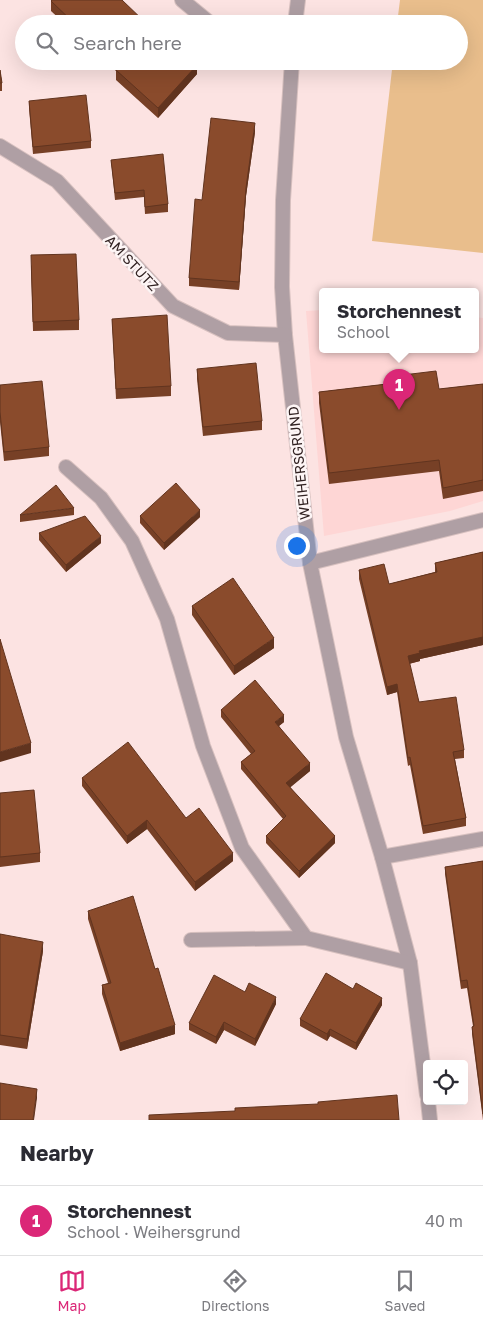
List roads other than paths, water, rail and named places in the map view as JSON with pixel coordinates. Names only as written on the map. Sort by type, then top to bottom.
[{"type":"street","points":[[182,0],[200,15]]},
{"type":"street","points":[[296,15],[298,0]]},
{"type":"street","name":"WEIHERSGRUND","points":[[291,70],[283,200],[282,287],[285,335],[310,563],[346,737],[382,857],[410,963],[423,1064]]},
{"type":"street","name":"AM STUTZ","points":[[0,146],[57,181],[173,306],[228,333],[285,335]]},
{"type":"street","points":[[66,467],[101,498],[132,541],[167,619],[203,746],[242,848],[306,938]]},
{"type":"street","points":[[310,563],[483,520]]},
{"type":"street","points":[[382,857],[483,839]]},
{"type":"street","points":[[191,940],[306,938],[410,963]]},
{"type":"street","points":[[428,1105],[430,1120]]},
{"type":"place","name":"Storchennest","points":[[399,410]]}]
